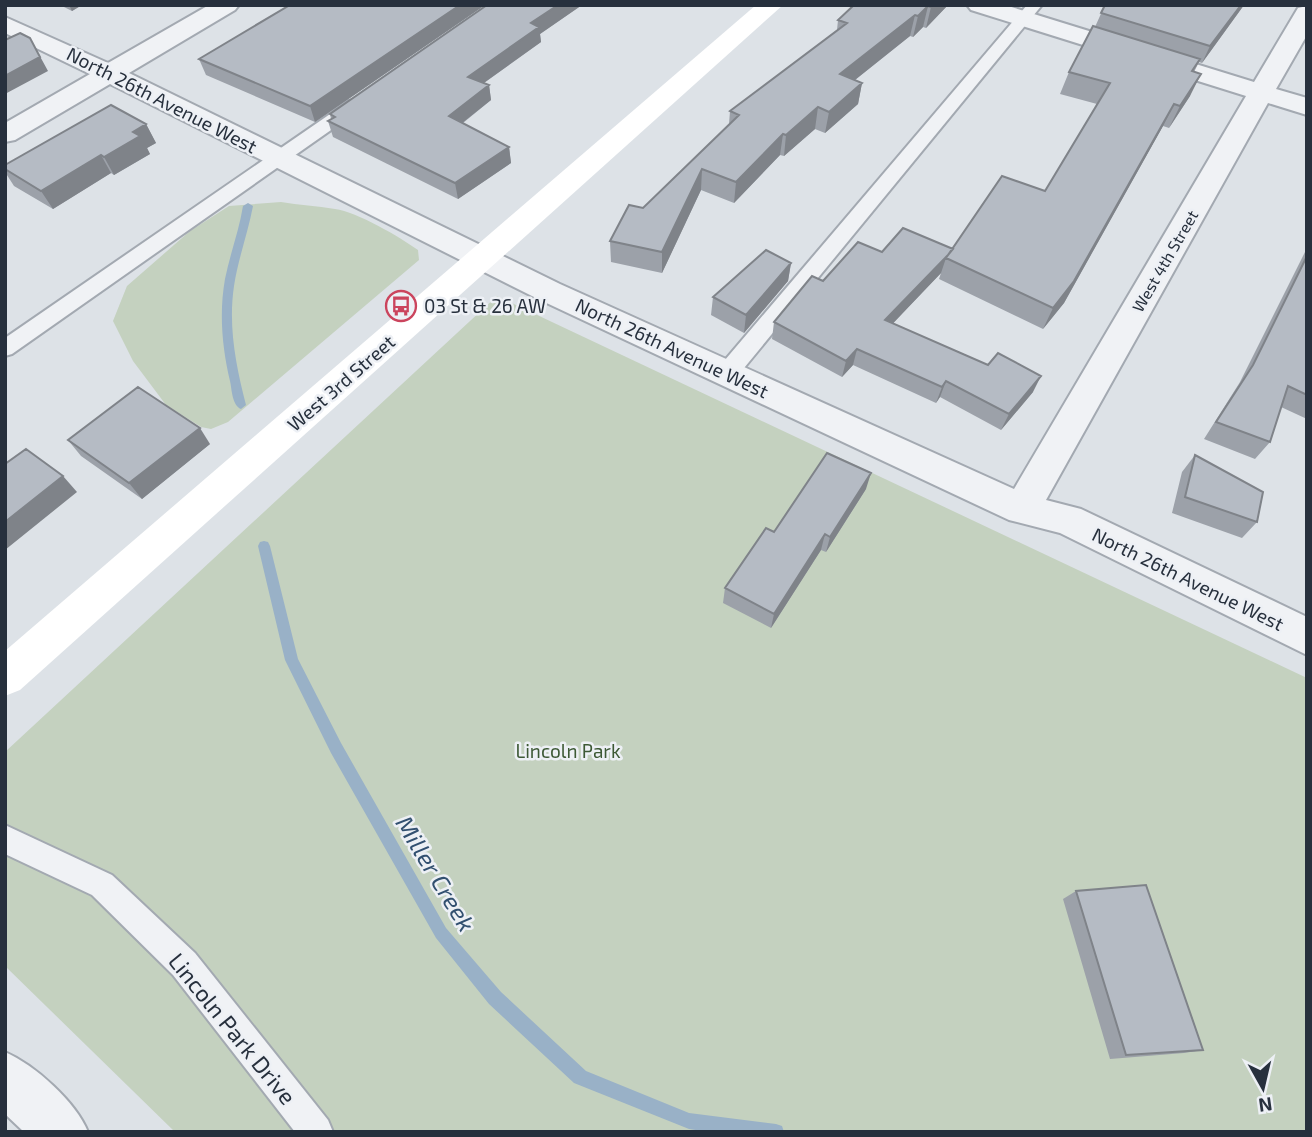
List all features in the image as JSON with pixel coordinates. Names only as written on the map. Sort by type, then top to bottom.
[{"type":"main road","name":"West 3rd Street","points":[[5,677],[771,5]]},
{"type":"street","points":[[5,134],[226,5]]},
{"type":"street","points":[[979,5],[1029,12],[1307,107]]},
{"type":"street","name":"West 4th Street","points":[[1022,509],[1307,13]]},
{"type":"street","name":"North 26th Avenue West","points":[[5,24],[111,73],[277,159],[483,260],[1022,509],[1068,520],[1307,637]]},
{"type":"street","points":[[5,1078],[62,1132]]},
{"type":"lane","points":[[727,373],[1029,12]]},
{"type":"lane","points":[[5,349],[366,97]]},
{"type":"lane","name":"Lincoln Park Drive","points":[[5,839],[102,885],[184,964],[316,1132]]},
{"type":"green space","points":[[281,202],[335,209],[355,215],[390,232],[418,250],[419,260],[228,422],[211,429],[201,427],[166,405],[133,361],[113,321],[127,286],[190,231],[229,206]]},
{"type":"green space","name":"Lincoln Park","points":[[497,296],[1307,678],[1307,1132],[175,1132],[5,966],[5,752]]},
{"type":"building","points":[[286,5],[460,5],[310,106],[199,59],[288,6]]},
{"type":"building","points":[[487,5],[558,5],[531,23],[539,27],[468,77],[489,85],[449,116],[509,147],[455,183],[328,121],[335,117],[330,114]]},
{"type":"building","points":[[854,5],[933,5],[928,6],[918,16],[915,15],[840,74],[862,83],[829,112],[818,107],[786,135],[783,134],[736,182],[702,169],[662,252],[610,241],[629,205],[643,208],[739,115],[730,111],[847,23],[838,20]]},
{"type":"building","points":[[1105,5],[1241,5],[1210,46],[1101,13]]},
{"type":"building","points":[[1093,26],[1200,59],[1192,71],[1201,74],[1180,106],[1174,104],[1074,281],[1053,308],[946,258],[1002,176],[1045,191],[1110,83],[1069,72]]},
{"type":"building","points":[[20,33],[30,38],[40,57],[5,76],[5,40]]},
{"type":"building","points":[[111,105],[146,124],[133,132],[140,136],[104,157],[101,155],[41,191],[5,169],[5,165]]},
{"type":"building","points":[[903,228],[953,249],[885,320],[988,365],[998,353],[1041,376],[1009,414],[946,381],[942,387],[857,349],[846,361],[774,322],[812,276],[823,281],[858,242],[882,252]]},
{"type":"building","points":[[766,250],[791,263],[746,315],[713,297]]},
{"type":"building","points":[[1307,256],[1307,395],[1288,386],[1270,442],[1216,422],[1253,365]]},
{"type":"building","points":[[138,387],[200,428],[129,483],[68,440]]},
{"type":"building","points":[[26,449],[63,476],[5,522],[5,464]]},
{"type":"building","points":[[827,453],[871,473],[830,537],[825,534],[774,614],[725,588],[766,528],[774,532]]},
{"type":"building","points":[[1195,455],[1263,492],[1257,522],[1185,497]]},
{"type":"building","points":[[1146,885],[1203,1050],[1126,1055],[1076,891]]},
{"type":"waterway","name":"Miller Creek","points":[[241,405],[231,361],[227,301],[248,206]]},
{"type":"waterway","name":"Miller Creek","points":[[264,546],[292,660],[336,748],[441,933],[495,998],[580,1077],[689,1121],[776,1132]]},
{"type":"place","name":"03 St & 26 AW","points":[[401,306]]}]
